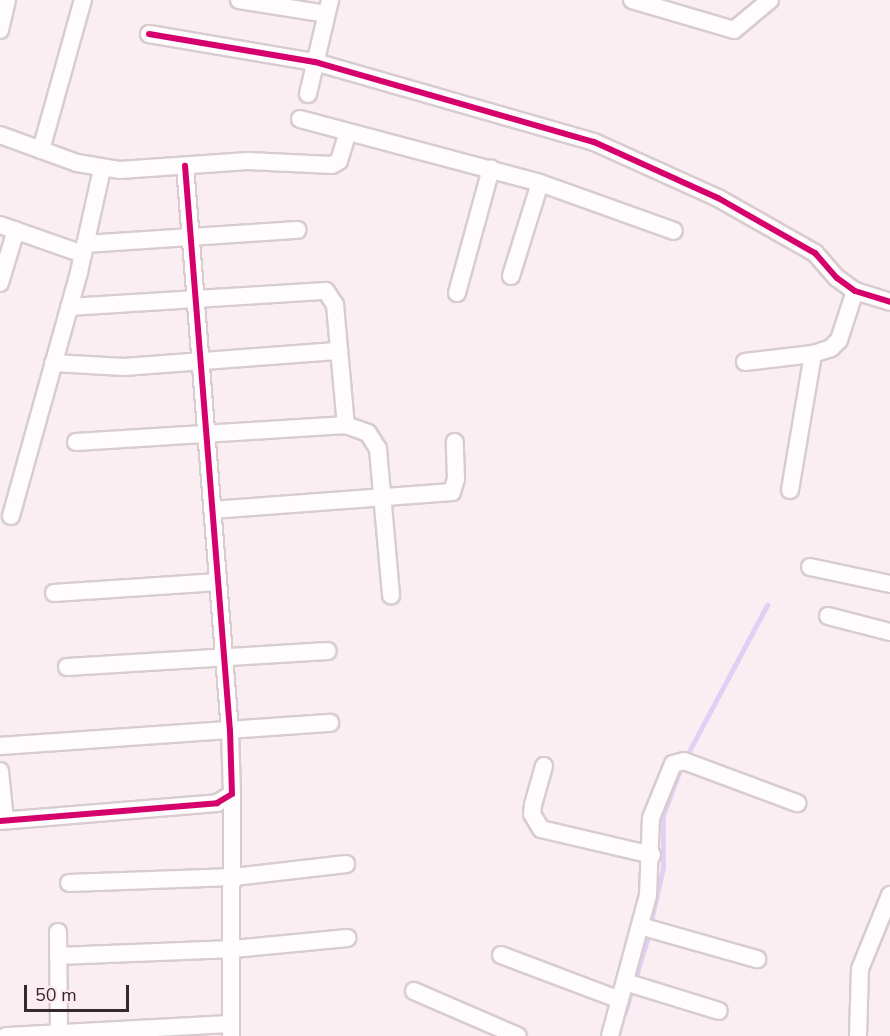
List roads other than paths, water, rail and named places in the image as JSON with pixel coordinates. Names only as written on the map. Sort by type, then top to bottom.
[{"type":"street","points":[[0,30],[8,0]]},
{"type":"street","points":[[41,150],[83,0]]},
{"type":"street","points":[[239,0],[328,7],[308,94]]},
{"type":"street","points":[[632,0],[734,30],[770,0]]},
{"type":"street","points":[[149,34],[315,62],[594,142],[632,157],[718,198],[815,253],[837,278],[855,291],[890,302]]},
{"type":"street","points":[[300,120],[540,183],[674,231]]},
{"type":"street","points":[[0,135],[102,169],[249,161],[332,165],[343,154],[348,132]]},
{"type":"street","points":[[6,1036],[231,1030],[234,877],[230,730],[185,166]]},
{"type":"street","points":[[11,516],[69,307],[102,169]]},
{"type":"street","points":[[457,292],[491,169]]},
{"type":"street","points":[[511,276],[540,183]]},
{"type":"street","points":[[0,283],[8,228],[84,249],[298,230]]},
{"type":"street","points":[[69,307],[326,291],[335,304],[345,425]]},
{"type":"street","points":[[745,362],[813,354],[839,340],[855,291]]},
{"type":"street","points":[[53,363],[124,367],[339,351]]},
{"type":"street","points":[[790,490],[813,354]]},
{"type":"street","points":[[76,442],[345,425],[374,439],[383,498],[391,595]]},
{"type":"street","points":[[212,510],[452,492],[456,479],[455,442]]},
{"type":"street","points":[[810,567],[890,584]]},
{"type":"street","points":[[54,593],[218,582]]},
{"type":"street","points":[[828,616],[890,632]]},
{"type":"street","points":[[67,667],[328,651]]},
{"type":"street","points":[[0,746],[330,723]]},
{"type":"street","points":[[610,1036],[650,887],[654,809],[669,770],[677,761],[797,803]]},
{"type":"street","points":[[544,765],[532,814],[541,829],[652,855]]},
{"type":"street","points":[[0,771],[2,821],[217,803],[232,794]]},
{"type":"street","points":[[69,883],[234,877],[346,864]]},
{"type":"street","points":[[858,1036],[860,969],[890,894]]},
{"type":"street","points":[[640,926],[757,959]]},
{"type":"street","points":[[58,932],[59,1034]]},
{"type":"street","points":[[58,957],[233,949],[346,938]]},
{"type":"street","points":[[501,955],[620,1000]]},
{"type":"street","points":[[625,982],[719,1011]]},
{"type":"street","points":[[414,991],[518,1036]]},
{"type":"waterway","points":[[686,757],[767,605]]},
{"type":"waterway","points":[[650,925],[663,868],[663,815],[681,767]]},
{"type":"waterway","points":[[635,980],[649,933]]},
{"type":"waterway","points":[[625,1013],[632,988]]}]
